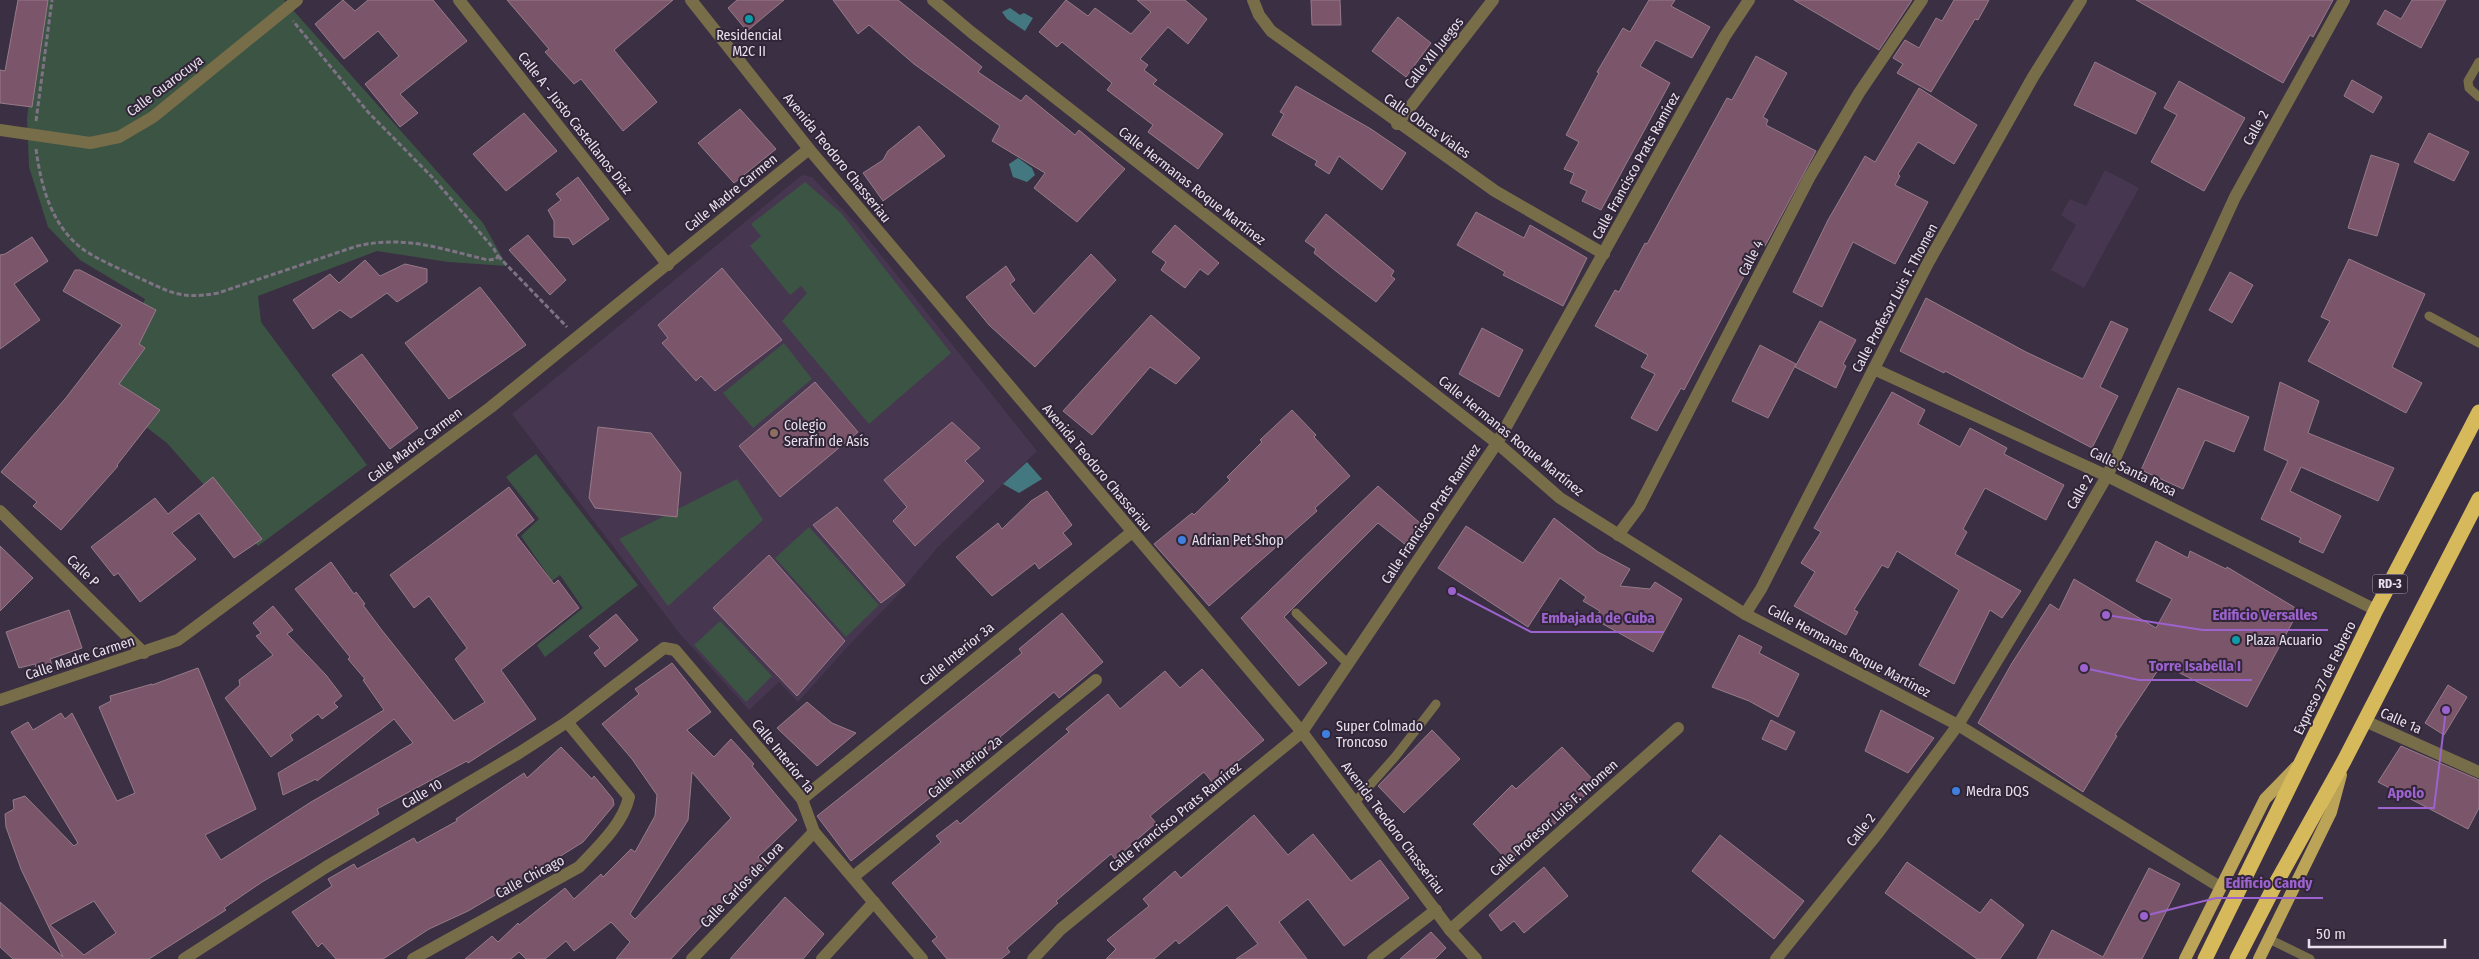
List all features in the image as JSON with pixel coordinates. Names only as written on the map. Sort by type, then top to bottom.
[{"type":"highway","name":"Expreso 27 de Febrero","points":[[2205,959],[2246,871],[2304,758],[2376,610],[2479,412]]},
{"type":"highway","name":"RD-3","points":[[2237,959],[2344,761],[2479,499]]},
{"type":"main road","name":"RD-3","points":[[2184,959],[2265,799],[2304,758]]},
{"type":"main road","name":"RD-3","points":[[2258,959],[2331,812],[2344,761]]},
{"type":"street","name":"Calle Guarocuya","points":[[0,130],[90,142],[119,138],[153,117],[297,0]]},
{"type":"street","name":"Calle A - Justo Castellanos Díaz","points":[[459,0],[668,264]]},
{"type":"street","name":"Avenida Teodoro Chasseriau","points":[[691,0],[809,149],[1302,732],[1450,930],[1476,959]]},
{"type":"street","name":"Calle Hermanas Roque Martínez","points":[[933,0],[978,38],[1497,443],[1560,498],[1745,614],[1958,725],[2220,887]]},
{"type":"street","name":"Calle Obras Viales","points":[[1253,0],[1259,15],[1271,32],[1397,124],[1495,191],[1604,254]]},
{"type":"street","name":"Calle XII Juegos","points":[[1397,124],[1493,0]]},
{"type":"street","name":"Calle Francisco Prats Ramírez","points":[[1033,959],[1061,929],[1302,732],[1497,443],[1725,36],[1749,0]]},
{"type":"street","name":"Calle 4","points":[[1618,535],[1643,498],[1809,178],[1859,93],[1922,0]]},
{"type":"street","name":"Calle Profesor Luis F. Thomen","points":[[1745,614],[1761,588],[1928,263],[2033,78],[2081,0]]},
{"type":"street","name":"Calle 2","points":[[1776,959],[1878,833],[1958,725],[2107,476],[2235,197],[2344,0]]},
{"type":"street","name":"Calle Madre Carmen","points":[[0,700],[178,640],[491,407],[809,149]]},
{"type":"street","name":"Calle Santa Rosa","points":[[1874,368],[2107,476],[2376,610]]},
{"type":"street","name":"Calle P","points":[[0,511],[144,653]]},
{"type":"street","name":"Calle Interior 3a","points":[[802,799],[1132,532]]},
{"type":"street","name":"Calle Interior 1a","points":[[669,647],[675,650],[802,799],[814,832],[922,959]]},
{"type":"street","name":"Calle 10","points":[[184,959],[317,872],[456,792],[567,722],[664,648],[669,647]]},
{"type":"street","name":"Calle Interior 2a","points":[[853,877],[1096,680]]},
{"type":"street","name":"Calle 1a","points":[[2365,721],[2479,772]]},
{"type":"street","name":"Calle Chicago","points":[[419,957],[579,867],[598,847],[627,809],[630,797],[567,722]]},
{"type":"street","name":"Calle Profesor Luis F. Thomen","points":[[1450,930],[1678,728]]},
{"type":"street","name":"Calle Carlos de Lora","points":[[692,959],[814,832]]},
{"type":"street","points":[[822,959],[874,902]]},
{"type":"street","points":[[1373,959],[1436,910]]},
{"type":"lane","points":[[2479,62],[2468,81],[2468,88],[2479,97]]},
{"type":"lane","points":[[2429,316],[2479,343]]},
{"type":"lane","points":[[1296,613],[1348,664]]},
{"type":"lane","points":[[1355,802],[1395,757],[1436,704]]},
{"type":"lane","points":[[2268,939],[2310,959]]},
{"type":"path","points":[[36,123],[52,0]]},
{"type":"path","points":[[294,21],[368,112],[433,178],[498,256],[577,338]]},
{"type":"path","points":[[35,144],[46,197],[61,226],[71,239],[85,250],[105,261],[177,296],[202,296],[218,293],[378,241],[399,240],[488,260],[496,259],[498,256]]},
{"type":"shaded area","points":[[43,0],[284,0],[483,223],[507,266],[448,262],[377,251],[258,296],[261,322],[367,465],[258,546],[167,443],[106,396],[145,299],[80,260],[48,227],[29,167],[27,118]]},
{"type":"shaded area","points":[[1010,8],[1020,15],[1024,13],[1033,18],[1025,31],[1007,19],[1002,12]]},
{"type":"shaded area","points":[[1018,158],[1032,168],[1035,175],[1027,182],[1013,177],[1009,164]]},
{"type":"shaded area","points":[[2105,170],[2139,188],[2084,288],[2051,270],[2076,225],[2061,215],[2070,199],[2086,206]]},
{"type":"shaded area","name":"Colegio Serafín de Asís","points":[[802,175],[812,177],[857,225],[1037,451],[937,548],[895,598],[798,702],[779,682],[749,710],[680,634],[512,414]]},
{"type":"shaded area","points":[[805,182],[841,213],[951,353],[869,424],[782,321],[807,293],[801,286],[790,295],[750,246],[761,236],[751,224]]},
{"type":"shaded area","points":[[784,343],[812,379],[753,428],[723,393]]},
{"type":"shaded area","points":[[536,454],[638,585],[545,657],[537,645],[583,608],[560,575],[552,581],[521,536],[539,519],[506,477]]},
{"type":"shaded area","points":[[1027,462],[1042,479],[1019,493],[1003,484]]},
{"type":"shaded area","points":[[737,479],[763,520],[668,606],[619,539]]},
{"type":"shaded area","points":[[809,527],[879,605],[846,637],[775,558]]},
{"type":"shaded area","points":[[720,621],[772,676],[746,702],[694,645]]},
{"type":"building","points":[[18,0],[48,0],[32,107],[0,103],[0,70],[5,71]]},
{"type":"building","points":[[343,0],[355,11],[368,0],[433,0],[467,41],[400,94],[418,113],[400,127],[365,84],[399,56],[378,31],[344,59],[315,24]]},
{"type":"building","points":[[507,0],[673,0],[614,50],[657,102],[623,131],[581,79],[574,84],[545,52],[549,49]]},
{"type":"building","name":"Residencial M2C II","points":[[737,0],[784,0],[747,31],[728,8]]},
{"type":"building","points":[[833,0],[898,0],[982,67],[978,72],[1021,101],[1026,95],[1075,135],[1079,130],[1125,169],[1077,222],[1034,188],[1045,173],[992,141],[1000,126],[914,64],[869,25],[858,34]]},
{"type":"building","points":[[1066,0],[1088,16],[1095,8],[1131,34],[1151,12],[1137,0],[1185,0],[1207,19],[1188,44],[1168,27],[1140,59],[1148,65],[1144,70],[1157,80],[1153,84],[1223,134],[1198,169],[1148,132],[1153,125],[1107,90],[1112,83],[1062,42],[1057,47],[1039,32]]},
{"type":"building","points":[[1311,0],[1340,0],[1341,25],[1312,25]]},
{"type":"building","points":[[1649,0],[1675,0],[1671,6],[1710,27],[1692,58],[1656,40],[1640,66],[1670,83],[1601,210],[1582,201],[1587,191],[1570,183],[1574,173],[1564,169],[1579,142],[1566,135],[1599,73],[1597,72],[1623,28],[1630,32]]},
{"type":"building","points":[[1794,0],[1912,0],[1879,50]]},
{"type":"building","points":[[1954,0],[1989,0],[1978,20],[1975,19],[1931,92],[1897,73],[1903,64],[1893,58],[1905,40],[1919,48],[1936,18],[1942,21]]},
{"type":"building","points":[[2136,0],[2333,0],[2313,37],[2310,35],[2283,83]]},
{"type":"building","points":[[2412,0],[2446,0],[2421,48],[2377,24],[2385,10],[2401,19]]},
{"type":"building","points":[[1398,17],[1431,43],[1406,77],[1372,51]]},
{"type":"building","points":[[1756,56],[1787,73],[1763,117],[1768,120],[1766,125],[1816,151],[1765,246],[1761,244],[1684,390],[1681,388],[1657,431],[1631,418],[1655,374],[1641,367],[1648,355],[1595,326],[1615,290],[1619,292],[1645,243],[1647,244],[1727,98],[1732,100]]},
{"type":"building","points":[[2095,62],[2156,93],[2136,134],[2074,105]]},
{"type":"building","points":[[2352,80],[2382,97],[2373,113],[2344,96]]},
{"type":"building","points":[[2179,81],[2245,118],[2204,191],[2151,162],[2177,115],[2164,108]]},
{"type":"building","points":[[1296,86],[1371,129],[1406,153],[1382,190],[1339,156],[1329,174],[1315,165],[1317,161],[1272,135],[1284,114],[1280,112]]},
{"type":"building","points":[[1919,88],[1977,125],[1954,164],[1918,142],[1898,174],[1900,176],[1895,185],[1928,202],[1895,264],[1853,242],[1822,307],[1793,292],[1828,220],[1865,156],[1875,162]]},
{"type":"building","points":[[740,109],[776,149],[734,183],[698,143]]},
{"type":"building","points":[[524,113],[557,151],[506,191],[473,154]]},
{"type":"building","points":[[919,126],[945,156],[883,201],[863,173],[883,160],[888,151]]},
{"type":"building","points":[[2429,133],[2469,152],[2454,181],[2414,162]]},
{"type":"building","points":[[2371,155],[2399,164],[2377,236],[2348,228]]},
{"type":"building","points":[[578,177],[609,219],[573,245],[569,238],[554,237],[554,221],[548,210],[561,200],[556,194]]},
{"type":"building","points":[[1476,212],[1524,238],[1530,225],[1587,258],[1563,306],[1503,275],[1505,272],[1457,245]]},
{"type":"building","points":[[1326,214],[1394,271],[1391,276],[1395,279],[1376,302],[1314,253],[1316,249],[1305,241]]},
{"type":"building","points":[[1175,225],[1219,263],[1208,275],[1200,269],[1185,288],[1161,270],[1166,262],[1152,252]]},
{"type":"building","points":[[528,235],[566,280],[550,295],[509,250]]},
{"type":"building","points":[[32,237],[48,261],[14,284],[40,320],[0,349],[0,255],[5,254]]},
{"type":"building","points":[[1091,254],[1116,280],[1035,367],[989,325],[966,297],[1006,266],[1015,280],[1010,284],[1034,314]]},
{"type":"building","points":[[2349,259],[2425,294],[2392,367],[2422,383],[2406,413],[2308,361],[2330,321],[2321,317]]},
{"type":"building","points":[[365,260],[380,276],[405,264],[427,269],[427,282],[397,302],[387,293],[351,318],[340,310],[313,329],[293,300],[330,274],[339,283]]},
{"type":"building","points":[[722,268],[782,340],[715,391],[701,376],[696,381],[662,343],[668,338],[658,325]]},
{"type":"building","points":[[75,270],[80,270],[156,310],[139,344],[145,348],[119,384],[160,410],[118,466],[61,530],[33,506],[37,502],[1,472],[65,399],[122,325],[63,291]]},
{"type":"building","points":[[2230,272],[2253,285],[2232,323],[2209,310]]},
{"type":"building","points":[[480,287],[526,345],[449,399],[405,343]]},
{"type":"building","points":[[1926,298],[2026,352],[2083,379],[2111,321],[2128,329],[2100,387],[2118,396],[2092,448],[1945,371],[1944,373],[1900,351]]},
{"type":"building","points":[[1151,315],[1200,358],[1176,384],[1150,367],[1092,435],[1063,411]]},
{"type":"building","points":[[1820,321],[1856,340],[1843,364],[1846,366],[1836,388],[1795,367]]},
{"type":"building","points":[[1482,328],[1523,350],[1499,397],[1459,374]]},
{"type":"building","points":[[1760,345],[1796,364],[1768,418],[1732,401]]},
{"type":"building","points":[[362,354],[418,428],[390,449],[332,375]]},
{"type":"building","points":[[815,382],[858,432],[780,497],[739,446]]},
{"type":"building","points":[[2280,382],[2319,401],[2308,433],[2394,468],[2378,501],[2301,467],[2290,491],[2341,516],[2323,553],[2299,542],[2301,538],[2261,519],[2288,461],[2264,450]]},
{"type":"building","points":[[2178,388],[2249,417],[2234,452],[2205,440],[2183,489],[2141,470]]},
{"type":"building","points":[[1892,392],[1925,410],[1918,424],[1960,447],[1970,428],[2007,448],[2004,454],[2064,485],[2046,520],[1985,488],[1963,529],[1967,532],[1955,554],[2021,591],[2002,618],[1990,610],[1954,684],[1919,665],[1959,590],[1897,551],[1888,568],[1882,565],[1854,610],[1858,612],[1846,635],[1794,606],[1815,572],[1801,563],[1821,532],[1814,528]]},
{"type":"building","points":[[1292,410],[1316,435],[1314,437],[1350,476],[1315,508],[1317,511],[1209,606],[1154,544],[1192,513],[1194,515],[1230,480],[1227,477],[1262,442],[1260,440]]},
{"type":"building","points":[[952,422],[980,448],[965,461],[984,481],[915,546],[893,521],[907,507],[884,480]]},
{"type":"building","points":[[598,427],[651,433],[681,473],[677,517],[595,508],[589,498]]},
{"type":"building","points":[[213,477],[262,539],[234,558],[199,513],[172,533],[196,559],[140,602],[118,573],[114,576],[91,547],[155,498],[168,514]]},
{"type":"building","points":[[1378,486],[1420,523],[1406,545],[1378,523],[1284,617],[1327,663],[1299,686],[1241,618]]},
{"type":"building","points":[[509,487],[534,520],[516,535],[554,584],[558,580],[579,608],[501,670],[536,719],[468,763],[467,761],[377,809],[379,814],[262,882],[224,908],[226,910],[149,959],[13,959],[0,947],[0,902],[63,957],[21,869],[6,827],[5,814],[14,809],[13,800],[25,796],[74,846],[78,843],[11,732],[28,722],[33,730],[61,713],[65,719],[72,713],[117,801],[135,793],[99,707],[111,701],[110,696],[152,685],[198,668],[256,809],[205,835],[221,860],[311,802],[413,743],[394,719],[317,781],[316,779],[283,795],[278,773],[384,710],[363,680],[365,679],[348,659],[350,657],[295,589],[331,562],[454,721],[485,702],[455,659],[467,648],[429,596],[414,608],[390,575]],"holes":[[[94,901],[116,933],[84,955],[50,925]]]},
{"type":"building","points":[[1047,491],[1072,525],[1063,533],[1072,544],[1039,569],[1035,563],[992,596],[956,557],[998,523],[1002,529],[1031,501]]},
{"type":"building","points":[[837,507],[905,585],[881,603],[813,525]]},
{"type":"building","points":[[1554,518],[1598,552],[1630,569],[1620,586],[1650,589],[1655,582],[1682,599],[1653,652],[1594,619],[1600,611],[1583,601],[1586,597],[1560,578],[1528,627],[1438,568],[1466,526],[1523,563]]},
{"type":"building","points":[[2156,541],[2188,558],[2190,551],[2226,569],[2227,567],[2299,610],[2247,707],[2162,664],[2115,735],[2117,736],[2083,792],[1978,723],[2012,663],[2050,604],[2059,610],[2074,579],[2156,628],[2172,599],[2136,581]]},
{"type":"building","points":[[0,546],[33,578],[0,611]]},
{"type":"building","points":[[769,555],[845,641],[797,696],[713,608]]},
{"type":"building","points":[[273,606],[293,630],[287,634],[326,675],[342,696],[334,703],[338,707],[322,719],[318,714],[290,735],[293,740],[271,757],[225,698],[240,685],[239,680],[273,655],[256,636],[261,633],[253,623]]},
{"type":"building","points":[[69,610],[82,648],[50,659],[52,665],[37,670],[35,664],[19,668],[6,632]]},
{"type":"building","points":[[1062,613],[1103,662],[1059,698],[1054,692],[1000,737],[1002,740],[851,861],[817,816],[1022,653],[1019,649]]},
{"type":"building","points":[[616,614],[638,640],[605,667],[594,653],[600,648],[589,636]]},
{"type":"building","points":[[1739,635],[1762,647],[1759,653],[1799,674],[1778,717],[1749,701],[1712,687]]},
{"type":"building","points":[[672,663],[711,712],[687,730],[714,757],[731,739],[754,764],[752,766],[797,820],[758,857],[767,865],[732,898],[729,896],[671,959],[616,959],[630,942],[611,922],[574,951],[566,941],[545,959],[526,959],[519,952],[511,959],[465,959],[492,936],[498,942],[518,923],[519,925],[565,888],[574,899],[601,874],[603,877],[631,849],[635,852],[655,816],[657,795],[632,759],[602,724],[639,694],[635,689]],"holes":[[[692,772],[731,818],[635,919],[630,914],[688,820]]]},
{"type":"building","points":[[1202,669],[1264,740],[1212,782],[1204,772],[1150,816],[1156,823],[1115,859],[1111,854],[1056,901],[1058,903],[1007,948],[1010,952],[1001,959],[947,959],[932,941],[937,937],[892,883],[941,842],[936,836],[957,820],[960,824],[1069,732],[1066,729],[1108,694],[1120,709],[1165,671],[1180,688]]},
{"type":"building","points":[[2448,685],[2467,697],[2444,735],[2425,723]]},
{"type":"building","points":[[807,702],[832,723],[856,733],[817,766],[777,728]]},
{"type":"building","points":[[1881,710],[1934,738],[1908,773],[1865,751]]},
{"type":"building","points":[[1771,720],[1795,732],[1786,750],[1762,739]]},
{"type":"building","points":[[1432,730],[1460,759],[1404,813],[1378,786]]},
{"type":"building","points":[[2401,746],[2479,780],[2479,808],[2468,829],[2378,782]]},
{"type":"building","points":[[561,747],[592,779],[594,776],[613,799],[614,805],[583,842],[543,867],[468,911],[429,929],[383,959],[336,959],[322,943],[318,947],[292,912],[332,886],[328,879],[354,864],[357,869],[414,838],[417,843],[457,821],[456,819],[524,773],[527,778]]},
{"type":"building","points":[[1562,747],[1597,784],[1533,844],[1530,841],[1509,862],[1473,824],[1512,785],[1516,789]]},
{"type":"building","points":[[1254,815],[1288,855],[1313,834],[1351,881],[1380,860],[1409,898],[1344,946],[1308,899],[1279,922],[1307,959],[1236,959],[1258,944],[1227,905],[1179,944],[1176,940],[1154,959],[1106,959],[1116,949],[1107,940],[1149,906],[1143,899],[1175,871],[1181,878]]},
{"type":"building","points":[[1720,835],[1804,901],[1774,939],[1692,871]]},
{"type":"building","points":[[1907,862],[1980,913],[1991,899],[2024,925],[2000,959],[1977,959],[1885,893]]},
{"type":"building","points":[[1544,867],[1568,896],[1524,933],[1514,921],[1501,931],[1489,915]]},
{"type":"building","points":[[2149,868],[2180,884],[2142,959],[2037,959],[2052,930],[2103,957]]},
{"type":"building","points":[[785,897],[824,934],[803,959],[730,959]]},
{"type":"building","points":[[1431,932],[1446,948],[1435,959],[1400,959]]},
{"type":"place","name":"Residencial M2C II","points":[[749,19]]},
{"type":"place","name":"Colegio Serafín de Asís","points":[[774,433]]},
{"type":"place","name":"Adrian Pet Shop","points":[[1182,540]]},
{"type":"place","name":"Embajada de Cuba","points":[[1452,591]]},
{"type":"place","name":"Edificio Versalles","points":[[2106,615]]},
{"type":"place","name":"Plaza Acuario","points":[[2236,640]]},
{"type":"place","name":"Torre Isabella I","points":[[2084,668]]},
{"type":"place","name":"Apolo","points":[[2446,710]]},
{"type":"place","name":"Super Colmado Troncoso","points":[[1326,734]]},
{"type":"place","name":"Medra DQS","points":[[1956,791]]},
{"type":"place","name":"Edificio Candy","points":[[2144,916]]}]
